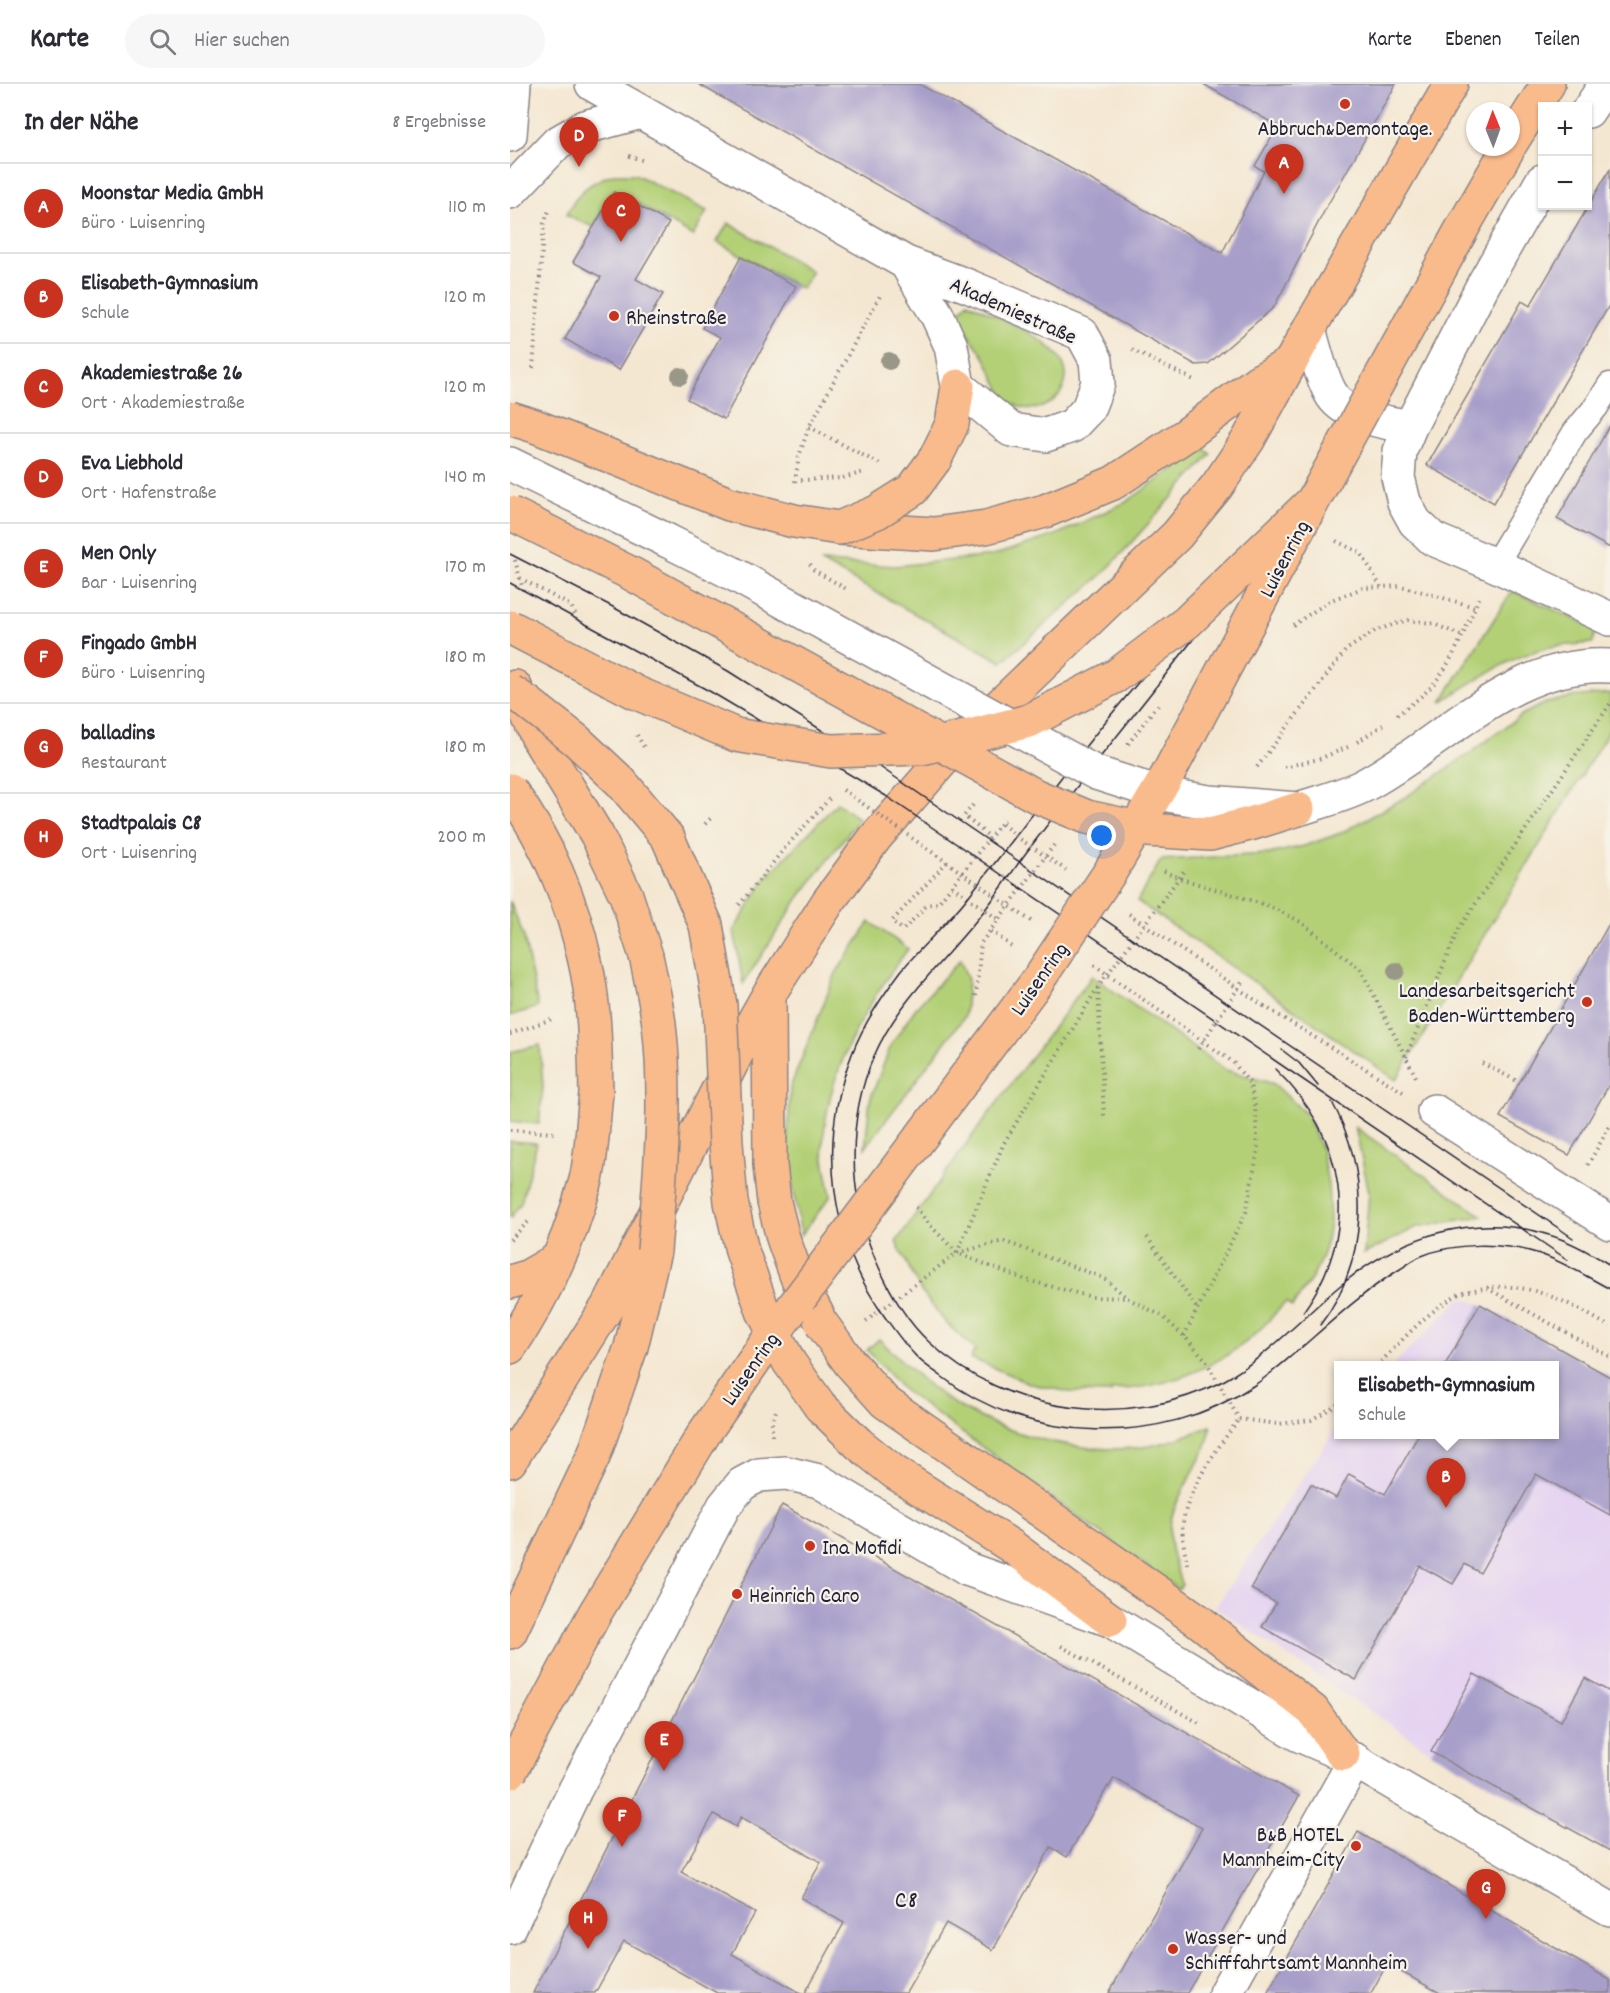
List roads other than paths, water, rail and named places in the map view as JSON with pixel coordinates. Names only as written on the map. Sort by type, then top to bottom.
[{"type":"main road","points":[[510,1461],[611,1301],[741,1044],[769,994],[828,902],[875,838],[944,759],[1177,535],[1217,486],[1248,440],[1421,132],[1451,84]]},
{"type":"main road","name":"Luisenring","points":[[1520,128],[1548,84]]},
{"type":"main road","name":"Luisenring","points":[[510,1772],[596,1613],[705,1432],[767,1342],[1036,983],[1110,872],[1167,776],[1313,501],[1503,156]]},
{"type":"main road","points":[[510,418],[729,504],[794,521],[839,528],[934,534],[986,527],[1045,511],[1113,483],[1186,435],[1257,381],[1289,364]]},
{"type":"main road","points":[[839,528],[877,512],[912,489],[935,459],[952,424],[958,386]]},
{"type":"main road","points":[[510,627],[637,693],[736,735],[831,751],[922,748],[1029,721],[1116,676],[1187,622],[1313,501]]},
{"type":"main road","points":[[510,513],[632,574],[1036,796],[1087,817],[1147,830],[1210,834],[1253,824],[1306,806]]},
{"type":"main road","points":[[510,677],[525,734],[597,835],[626,895],[646,956],[659,1024],[663,1082],[662,1155],[654,1251],[631,1347],[594,1455],[510,1632]]},
{"type":"main road","points":[[510,691],[576,740],[621,782],[668,838],[706,925],[720,1005],[731,1202],[742,1251],[763,1311],[789,1362],[820,1406],[859,1444],[894,1472],[1011,1546],[1110,1620]]},
{"type":"main road","points":[[510,790],[519,802],[552,863],[572,914],[585,961],[594,1031],[596,1093],[586,1179],[546,1287],[510,1347]]},
{"type":"main road","points":[[769,994],[770,1165],[774,1202],[783,1238],[797,1277],[821,1323],[850,1363],[885,1402],[1199,1621],[1313,1711],[1349,1757]]},
{"type":"main road","points":[[510,1282],[527,1277],[558,1259]]},
{"type":"street","points":[[510,135],[514,84]]},
{"type":"street","name":"Akademiestraße","points":[[592,84],[906,263],[968,286],[1082,334],[1096,360],[1098,383],[1088,410],[1072,426],[1046,435],[1011,430],[958,386],[951,346],[937,315],[906,263]]},
{"type":"street","points":[[1592,104],[1606,84]]},
{"type":"street","points":[[510,192],[557,143],[585,127],[641,112]]},
{"type":"street","points":[[1538,188],[1483,285],[1410,427],[1400,451],[1398,477],[1404,502],[1415,522],[1433,539],[1496,565],[1610,619]]},
{"type":"street","points":[[1309,329],[1331,394],[1344,406],[1365,418],[1410,427]]},
{"type":"street","points":[[510,464],[730,572],[1095,773],[1162,794],[1209,802],[1306,806],[1362,786],[1499,696],[1535,679],[1569,669],[1593,665],[1610,666]]},
{"type":"street","points":[[1434,1111],[1610,1223]]},
{"type":"street","points":[[510,1928],[586,1769],[724,1506],[742,1484],[759,1475],[786,1473],[819,1481],[967,1569],[1110,1620],[1297,1734],[1349,1757],[1610,1909]]},
{"type":"street","points":[[1226,1993],[1349,1757]]},
{"type":"lane","points":[[1496,565],[1575,432],[1596,408],[1610,386]]},
{"type":"tram line","points":[[1240,548],[1179,633],[1101,727],[963,903],[901,971],[867,1022],[852,1054],[841,1088],[835,1122],[833,1157],[835,1192],[842,1225],[853,1258],[868,1290],[893,1329],[917,1357],[976,1399],[1014,1415],[1054,1426],[1096,1430],[1137,1428],[1178,1420],[1217,1406],[1265,1377],[1384,1280],[1416,1259],[1433,1252],[1479,1245],[1526,1250],[1558,1261],[1610,1289]]},
{"type":"tram line","points":[[510,554],[611,606],[728,671],[880,767],[1573,1238]]},
{"type":"tram line","points":[[1257,555],[1060,808],[987,907],[911,996],[897,1015],[874,1056],[865,1080],[855,1130],[855,1182],[865,1232],[885,1279],[904,1313],[920,1333],[960,1367],[995,1386],[1032,1399],[1070,1407],[1109,1409],[1148,1406],[1187,1396],[1223,1381],[1270,1348],[1342,1284],[1365,1267],[1414,1241],[1440,1232],[1466,1227],[1521,1228],[1565,1241],[1610,1265]]},
{"type":"tram line","points":[[510,583],[711,692],[886,796],[1568,1260]]},
{"type":"tram line","points":[[1282,1050],[1299,1063],[1318,1086]]},
{"type":"tram line","points":[[1275,1069],[1299,1096],[1318,1124],[1331,1154],[1338,1185],[1339,1217],[1334,1249],[1322,1281],[1303,1312]]},
{"type":"tram line","points":[[1320,1325],[1336,1300],[1348,1273],[1356,1244],[1359,1215],[1358,1186],[1353,1157],[1332,1102]]},
{"type":"place","name":"Abbruch&Demontage.","points":[[1345,104]]},
{"type":"place","name":"Eva Liebhold","points":[[579,167]]},
{"type":"place","name":"Moonstar Media GmbH","points":[[1284,194]]},
{"type":"place","name":"Akademiestraße 26","points":[[621,242]]},
{"type":"place","name":"Rheinstraße","points":[[614,316]]},
{"type":"place","name":"Landesarbeitsgericht Baden-Württemberg","points":[[1587,1002]]},
{"type":"place","name":"Elisabeth-Gymnasium","points":[[1446,1508]]},
{"type":"place","name":"Ina Mofidi","points":[[810,1546]]},
{"type":"place","name":"Heinrich Caro","points":[[737,1594]]},
{"type":"place","name":"Men Only","points":[[664,1771]]},
{"type":"place","name":"B&B HOTEL Mannheim-City","points":[[1356,1846]]},
{"type":"place","name":"Fingado GmbH","points":[[622,1847]]},
{"type":"place","name":"balladins","points":[[1486,1919]]},
{"type":"place","name":"Stadtpalais C8","points":[[588,1949]]},
{"type":"place","name":"Wasser- und Schifffahrtsamt Mannheim","points":[[1173,1949]]},
{"type":"district","name":"C8","points":[[907,1899]]}]
